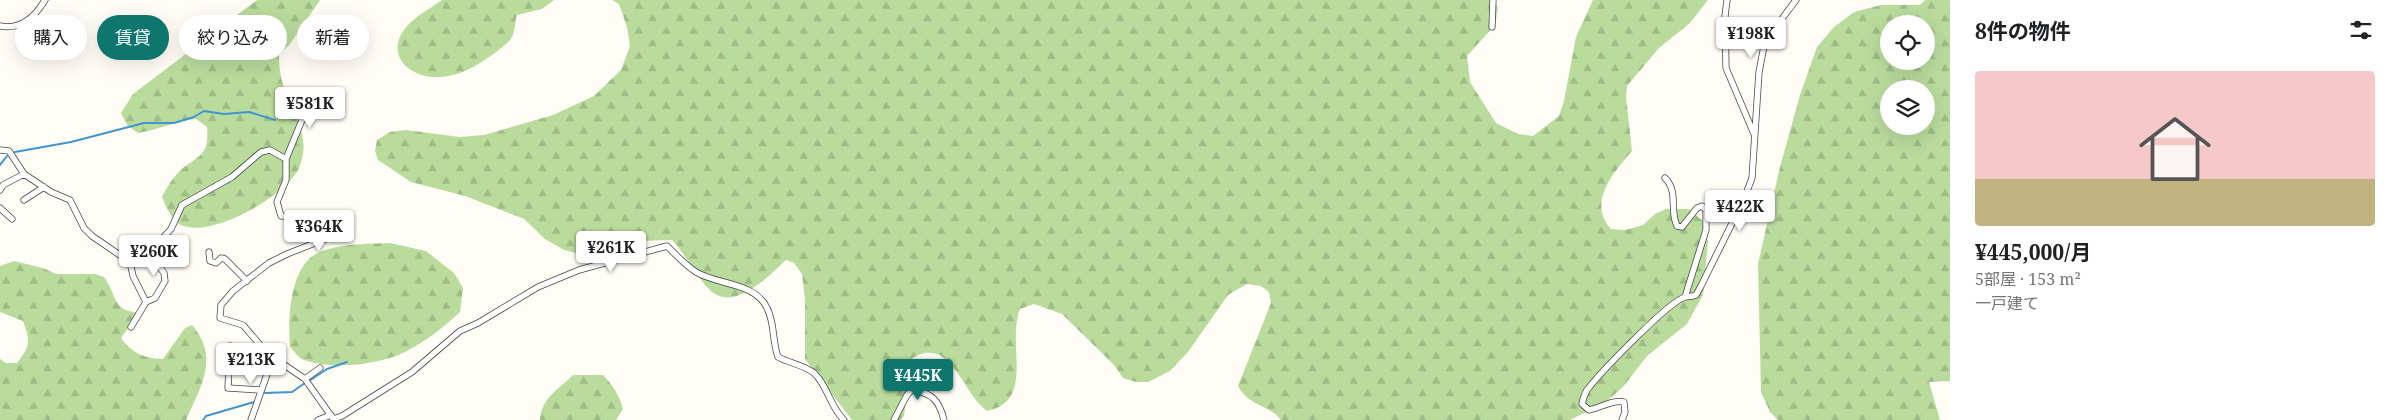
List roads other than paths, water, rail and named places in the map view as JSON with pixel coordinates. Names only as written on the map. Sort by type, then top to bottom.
[{"type":"street","points":[[0,26],[16,27],[25,22],[40,8],[45,0]]},
{"type":"street","points":[[1492,27],[1493,0]]},
{"type":"street","points":[[1727,0],[1725,16],[1726,68],[1755,136]]},
{"type":"street","points":[[1622,420],[1625,412],[1624,402],[1616,401],[1600,408],[1589,410],[1582,404],[1583,399],[1587,390],[1618,355],[1660,316],[1685,297],[1696,295],[1699,290],[1744,199],[1752,178],[1759,72],[1764,46],[1796,0]]},
{"type":"street","points":[[329,96],[302,120],[286,159],[286,180],[277,202],[282,216],[336,220],[341,225],[342,232],[269,263],[233,291],[221,305],[220,318],[243,325],[267,353],[307,380],[333,418]]},
{"type":"street","points":[[0,150],[9,151],[24,174],[51,192],[70,200],[84,228],[130,262],[133,276],[146,302]]},
{"type":"street","points":[[131,327],[146,302],[155,298],[165,282],[164,274],[155,260],[154,252],[159,242],[171,229],[182,204],[232,177],[261,152],[270,150],[286,159]]},
{"type":"street","points":[[0,190],[2,183],[24,174]]},
{"type":"street","points":[[1665,178],[1670,183],[1674,197],[1676,226],[1682,227],[1697,208],[1702,206],[1706,210],[1706,230],[1685,297]]},
{"type":"street","points":[[24,200],[44,187]]},
{"type":"street","points":[[0,208],[12,219]]},
{"type":"street","points":[[318,420],[342,416],[412,372],[460,331],[478,323],[538,287],[579,270],[667,246],[696,272],[733,284],[760,298],[767,306],[771,319],[774,348],[778,357],[813,372],[821,381],[832,403],[844,420]]},
{"type":"street","points":[[209,252],[210,261],[216,263],[221,258],[225,259],[246,281]]},
{"type":"street","points":[[260,390],[228,392],[229,349],[267,353]]},
{"type":"street","points":[[251,420],[273,357]]},
{"type":"street","points":[[307,380],[320,368]]},
{"type":"street","points":[[894,420],[907,395],[912,390],[928,392],[934,399],[944,420]]},
{"type":"waterway","points":[[15,152],[71,142],[144,123],[174,123],[194,117],[204,111],[224,114],[249,112],[275,120]]},
{"type":"waterway","points":[[0,165],[7,156]]},
{"type":"waterway","points":[[309,381],[327,369],[347,362]]},
{"type":"waterway","points":[[265,393],[292,392],[305,383]]},
{"type":"waterway","points":[[203,420],[206,416],[254,402]]}]
